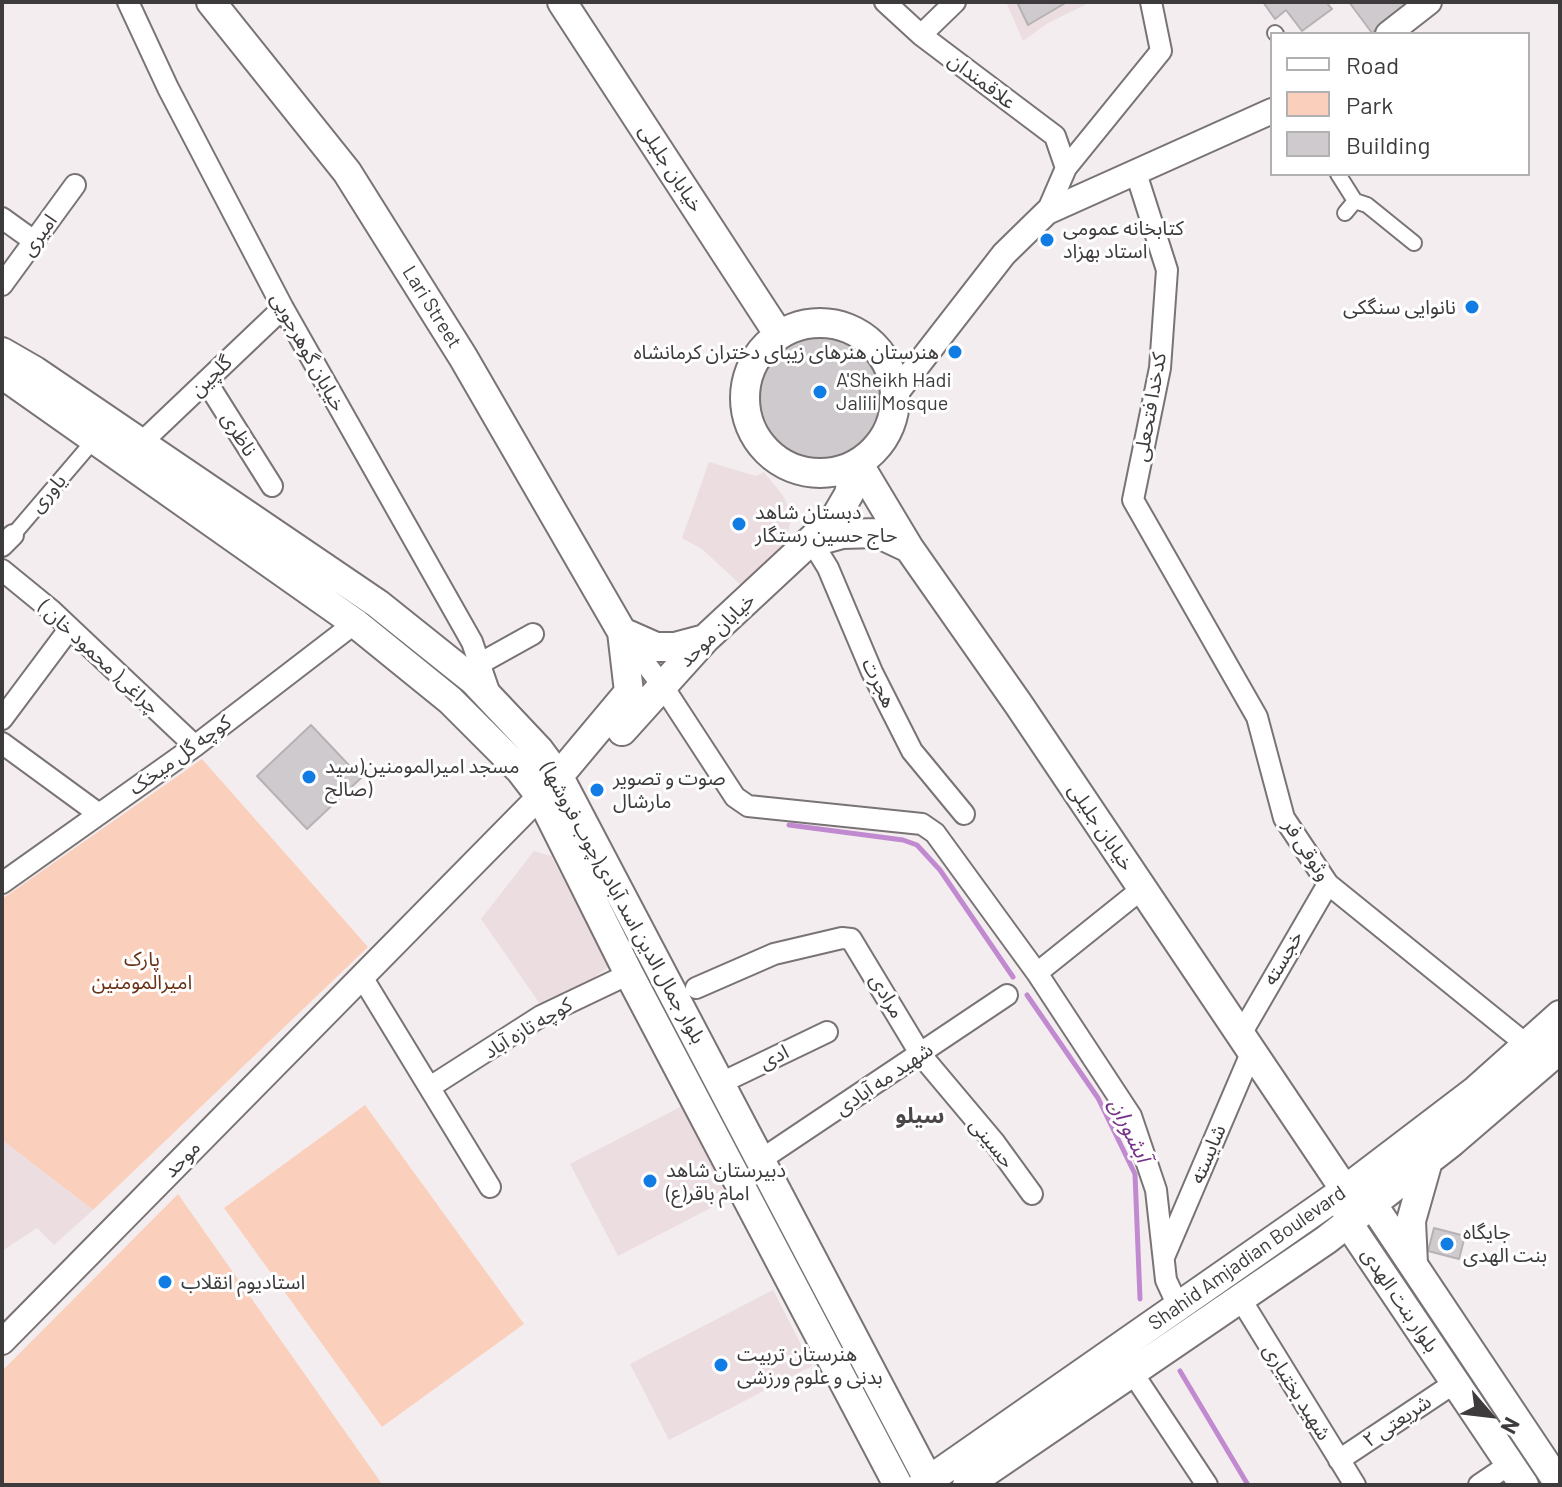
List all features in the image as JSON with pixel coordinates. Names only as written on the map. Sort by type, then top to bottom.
[{"type":"main road","name":"Lari Street","points":[[211,2],[347,172],[463,357],[622,632],[631,682],[625,702],[553,794]]},
{"type":"main road","name":"خیابان جلیلی","points":[[562,2],[779,335]]},
{"type":"main road","points":[[822,322],[844,326],[864,336],[886,361],[896,393],[894,415],[886,435],[873,453],[857,464],[827,474],[805,473],[775,458],[753,433],[746,412],[745,390],[751,368],[763,349],[779,335],[800,325],[822,322]]},
{"type":"main road","name":"بلوار جمال الدین اسد آبادی(چوب فروشها)","points":[[2,352],[378,604],[492,698],[553,794],[721,1083],[927,1484]]},
{"type":"main road","name":"بلوار جمال الدین اسد آبادی(چوب فروشها)","points":[[2,374],[355,623],[450,700],[520,770],[553,794],[629,974],[898,1485]]},
{"type":"main road","name":"خیابان جلیلی","points":[[857,464],[909,548],[1143,888],[1345,1190]]},
{"type":"main road","name":"خیابان موحد","points":[[553,794],[705,639],[812,542],[844,506],[857,464]]},
{"type":"main road","points":[[812,542],[859,532],[889,537],[909,548]]},
{"type":"main road","points":[[622,632],[656,647],[675,647],[705,639]]},
{"type":"main road","name":"Shahid Amjadian Boulevard","points":[[927,1484],[1345,1190],[1475,1091],[1560,1015]]},
{"type":"main road","name":"Shahid Amjadian Boulevard","points":[[967,1485],[1373,1205],[1560,1049]]},
{"type":"main road","points":[[1414,1268],[1411,1221],[1428,1161]]},
{"type":"main road","points":[[1345,1190],[1373,1205]]},
{"type":"main road","name":"بلوار بنت الهدی","points":[[1345,1190],[1348,1223],[1517,1474]]},
{"type":"main road","name":"بلوار بنت الهدی","points":[[1373,1205],[1560,1485]]},
{"type":"street","name":"خیابان گوهرجویی","points":[[128,2],[168,88],[283,308],[472,642],[492,698]]},
{"type":"street","name":"علاقمندان","points":[[885,2],[921,35],[1055,136],[1066,168]]},
{"type":"street","points":[[921,35],[955,2]]},
{"type":"street","points":[[1047,212],[1066,168],[1161,51],[1151,2]]},
{"type":"street","points":[[1391,32],[1429,2]]},
{"type":"street","points":[[896,393],[1004,254],[1047,212],[1270,112]]},
{"type":"street","name":"کدخدا فتحعلی","points":[[1136,173],[1167,270],[1160,368],[1133,500],[1205,626]]},
{"type":"street","points":[[1339,176],[1355,201],[1367,205],[1414,243]]},
{"type":"street","name":"امیری","points":[[2,285],[75,185]]},
{"type":"street","points":[[1345,213],[1355,201]]},
{"type":"street","points":[[2,218],[34,241]]},
{"type":"street","name":"گلچین","points":[[140,444],[283,308]]},
{"type":"street","name":"ناظری","points":[[206,381],[272,486]]},
{"type":"street","name":"یاوری","points":[[7,540],[95,439]]},
{"type":"street","name":"هجرت","points":[[812,542],[828,568],[872,672],[912,751],[964,814]]},
{"type":"street","name":"چراغی( محمود خان )","points":[[2,570],[70,628],[195,746]]},
{"type":"street","name":"کوچه گل میخک","points":[[2,883],[195,746],[355,623]]},
{"type":"street","name":"وثوقی فر","points":[[1205,626],[1257,717],[1284,818],[1328,884],[1527,1045]]},
{"type":"street","points":[[2,719],[70,628]]},
{"type":"street","points":[[622,632],[662,685],[735,797],[748,806],[922,824],[935,833],[1037,973],[1131,1116],[1156,1190],[1166,1280],[1178,1306]]},
{"type":"street","points":[[479,664],[533,634]]},
{"type":"street","points":[[2,743],[99,814]]},
{"type":"street","name":"موحد","points":[[2,1342],[362,977],[553,794]]},
{"type":"street","name":"خجسته","points":[[1247,1042],[1328,884]]},
{"type":"street","points":[[1037,973],[1143,888]]},
{"type":"street","name":"مرادی","points":[[696,988],[774,954],[842,938],[851,939],[921,1055]]},
{"type":"street","name":"کوچه تازه آباد","points":[[430,1087],[541,1016],[629,974]]},
{"type":"street","points":[[362,977],[490,1187]]},
{"type":"street","name":"شهید مه آبادی","points":[[759,1161],[1007,995]]},
{"type":"street","name":"ادی","points":[[721,1083],[827,1032]]},
{"type":"street","name":"شایسته","points":[[1163,1258],[1247,1042]]},
{"type":"street","name":"حسینی","points":[[921,1055],[995,1143],[1032,1194]]},
{"type":"street","name":"شهید بختیاری","points":[[1240,1298],[1355,1485]]},
{"type":"street","points":[[1132,1372],[1207,1485]]},
{"type":"street","name":"شریعتی ۲","points":[[1339,1460],[1456,1382]]},
{"type":"street","points":[[1479,1485],[1517,1474]]},
{"type":"shaded area","points":[[1006,2],[1091,2],[1048,23],[1023,41]]},
{"type":"shaded area","name":"دبستان شاهد حاج حسین رستگار","points":[[709,462],[756,476],[764,472],[784,497],[792,515],[784,549],[743,587],[702,549],[682,538]]},
{"type":"shaded area","points":[[534,851],[551,856],[609,967],[553,1005],[540,1004],[481,919]]},
{"type":"shaded area","name":"دبیرستان شاهد امام باقر(ع)","points":[[682,1106],[730,1198],[618,1256],[570,1164]]},
{"type":"shaded area","points":[[2,1140],[93,1210],[54,1245],[37,1228],[2,1251]]},
{"type":"shaded area","name":"هنرستان تربیت بدنی و علوم ورزشی","points":[[773,1290],[812,1366],[669,1440],[630,1364]]},
{"type":"green space","name":"پارک امیرالمومنین","points":[[202,759],[368,947],[93,1210],[2,1140],[2,899]]},
{"type":"green space","points":[[365,1105],[524,1324],[382,1427],[224,1208]]},
{"type":"green space","name":"استادیوم انقلاب","points":[[178,1194],[383,1485],[2,1485],[2,1371]]},
{"type":"building","points":[[1017,2],[1067,2],[1028,25]]},
{"type":"building","points":[[1263,2],[1326,2],[1332,9],[1302,31],[1286,10],[1275,19]]},
{"type":"building","points":[[1349,2],[1413,2],[1373,32]]},
{"type":"building","name":"A'Sheikh Hadi Jalili Mosque","points":[[820,335],[844,340],[864,354],[878,374],[883,398],[878,422],[864,442],[844,456],[820,461],[796,456],[776,442],[762,422],[757,398],[762,374],[776,354],[796,340]]},
{"type":"building","name":"مسجد امیرالمومنین(سید صالح)","points":[[311,725],[361,778],[307,829],[257,776]]},
{"type":"building","name":"جایگاه بنت الهدی","points":[[1434,1228],[1465,1236],[1459,1259],[1428,1251]]},
{"type":"waterway","name":"آبشوران","points":[[789,825],[903,840],[917,845],[940,870],[1013,977]]},
{"type":"waterway","name":"آبشوران","points":[[1027,995],[1098,1098],[1135,1174],[1140,1299]]},
{"type":"waterway","name":"آبشوران","points":[[1180,1371],[1248,1485]]},
{"type":"place","name":"کتابخانه عمومی استاد بهزاد","points":[[1047,240]]},
{"type":"place","name":"نانوایی سنگکی","points":[[1472,307]]},
{"type":"place","name":"هنرستان هنرهای زیبای دختران کرمانشاه","points":[[955,352]]},
{"type":"place","name":"A'Sheikh Hadi Jalili Mosque","points":[[820,392]]},
{"type":"place","name":"دبستان شاهد حاج حسین رستگار","points":[[739,524]]},
{"type":"place","name":"مسجد امیرالمومنین(سید صالح)","points":[[309,777]]},
{"type":"place","name":"صوت و تصویر مارشال","points":[[597,790]]},
{"type":"place","name":"دبیرستان شاهد امام باقر(ع)","points":[[650,1181]]},
{"type":"place","name":"جایگاه بنت الهدی","points":[[1447,1244]]},
{"type":"place","name":"استادیوم انقلاب","points":[[165,1282]]},
{"type":"place","name":"هنرستان تربیت بدنی و علوم ورزشی","points":[[721,1365]]},
{"type":"district","name":"سیلو","points":[[920,1116]]}]
